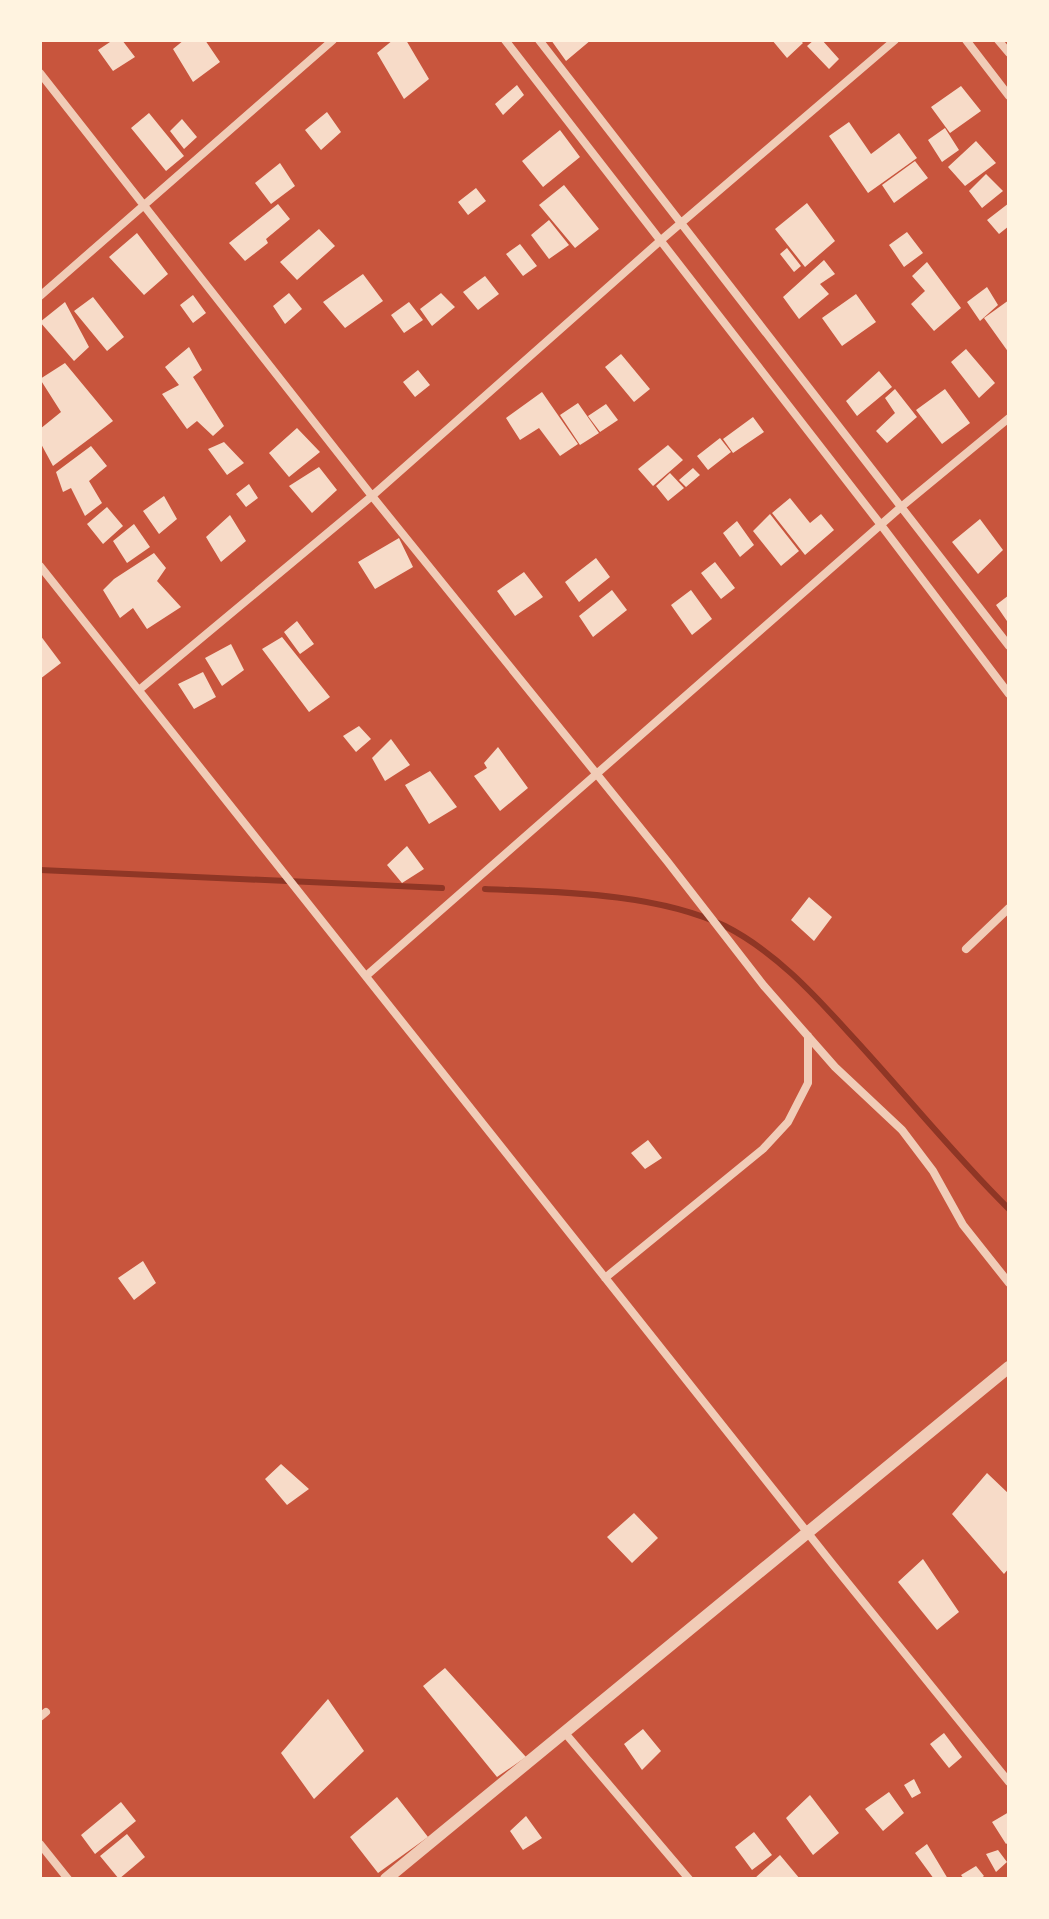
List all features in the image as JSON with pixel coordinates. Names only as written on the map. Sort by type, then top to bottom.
[{"type":"street","points":[[40,296],[333,40]]},
{"type":"street","points":[[505,40],[1009,694]]},
{"type":"street","points":[[539,40],[1009,646]]},
{"type":"street","points":[[139,690],[372,496],[660,241],[895,40]]},
{"type":"street","points":[[966,40],[1009,96]]},
{"type":"street","points":[[998,40],[1009,53]]},
{"type":"street","points":[[40,73],[372,496],[764,986],[835,1067],[902,1130],[933,1171],[963,1225],[1009,1283]]},
{"type":"street","points":[[366,976],[901,507],[1009,418]]},
{"type":"street","points":[[40,566],[808,1534],[1009,1782]]},
{"type":"street","points":[[966,949],[1009,908]]},
{"type":"street","points":[[605,1278],[763,1149],[788,1122],[808,1083],[808,1036]]},
{"type":"street","points":[[386,1879],[1009,1367]]},
{"type":"street","points":[[565,1733],[689,1879]]},
{"type":"street","points":[[40,1844],[68,1879]]},
{"type":"building","points":[[113,40],[122,40],[135,57],[113,71],[98,50]]},
{"type":"building","points":[[184,40],[205,40],[220,62],[193,82],[173,49]]},
{"type":"building","points":[[393,40],[406,40],[429,79],[404,99],[377,53]]},
{"type":"building","points":[[551,40],[591,40],[566,61]]},
{"type":"building","points":[[772,40],[800,40],[803,43],[787,58]]},
{"type":"building","points":[[814,40],[822,40],[839,59],[829,69],[807,46]]},
{"type":"building","points":[[517,85],[524,95],[503,115],[495,104]]},
{"type":"building","points":[[961,86],[981,111],[950,133],[931,107]]},
{"type":"building","points":[[327,112],[341,132],[321,150],[305,130]]},
{"type":"building","points":[[149,113],[184,156],[166,171],[131,128]]},
{"type":"building","points":[[182,119],[197,137],[184,149],[170,131]]},
{"type":"building","points":[[849,122],[871,154],[899,133],[917,158],[868,193],[829,136]]},
{"type":"building","points":[[945,128],[959,150],[942,162],[928,140]]},
{"type":"building","points":[[560,130],[580,157],[543,187],[522,161]]},
{"type":"building","points":[[976,141],[996,163],[965,186],[948,167]]},
{"type":"building","points":[[915,161],[928,178],[894,203],[882,185]]},
{"type":"building","points":[[280,163],[295,186],[271,204],[255,183]]},
{"type":"building","points":[[986,174],[1003,191],[982,208],[969,191]]},
{"type":"building","points":[[564,185],[599,229],[575,248],[539,205]]},
{"type":"building","points":[[476,188],[486,201],[468,215],[458,202]]},
{"type":"building","points":[[807,203],[835,241],[805,267],[775,229]]},
{"type":"building","points":[[1009,203],[1009,226],[999,234],[987,220]]},
{"type":"building","points":[[278,204],[290,219],[266,239],[268,243],[245,261],[229,243]]},
{"type":"building","points":[[549,220],[569,245],[549,259],[531,235]]},
{"type":"building","points":[[319,229],[335,246],[297,280],[280,262]]},
{"type":"building","points":[[907,232],[923,253],[904,267],[889,245]]},
{"type":"building","points":[[137,233],[168,274],[144,295],[109,257]]},
{"type":"building","points":[[520,244],[537,266],[523,276],[506,254]]},
{"type":"building","points":[[787,248],[801,266],[794,272],[780,254]]},
{"type":"building","points":[[824,260],[835,274],[820,284],[829,294],[799,319],[783,297]]},
{"type":"building","points":[[927,262],[961,308],[934,331],[911,304],[925,291],[912,276]]},
{"type":"building","points":[[363,274],[383,301],[345,328],[323,302]]},
{"type":"building","points":[[485,276],[499,294],[478,310],[463,292]]},
{"type":"building","points":[[987,287],[998,305],[980,321],[967,302]]},
{"type":"building","points":[[289,293],[302,309],[285,324],[273,306]]},
{"type":"building","points":[[441,293],[455,307],[432,326],[420,309]]},
{"type":"building","points":[[856,294],[876,322],[842,346],[822,318]]},
{"type":"building","points":[[193,295],[206,313],[193,323],[180,305]]},
{"type":"building","points":[[93,297],[124,337],[107,351],[74,311]]},
{"type":"building","points":[[1009,300],[1009,353],[984,318]]},
{"type":"building","points":[[65,302],[89,347],[74,361],[40,322]]},
{"type":"building","points":[[409,302],[423,320],[404,333],[391,315]]},
{"type":"building","points":[[189,347],[202,370],[193,377],[224,426],[213,436],[197,421],[187,429],[162,394],[179,385],[165,367]]},
{"type":"building","points":[[966,349],[995,383],[979,398],[951,362]]},
{"type":"building","points":[[621,354],[650,389],[634,402],[605,367]]},
{"type":"building","points":[[65,363],[113,421],[53,466],[40,442],[40,429],[61,412],[40,379]]},
{"type":"building","points":[[418,370],[430,385],[415,397],[403,382]]},
{"type":"building","points":[[879,371],[892,387],[857,416],[846,401]]},
{"type":"building","points":[[895,389],[917,417],[887,443],[876,431],[895,413],[885,398]]},
{"type":"building","points":[[945,389],[970,423],[942,444],[916,410]]},
{"type":"building","points":[[542,392],[578,444],[560,456],[539,428],[520,440],[506,418]]},
{"type":"building","points":[[578,403],[599,433],[580,445],[560,415]]},
{"type":"building","points":[[606,404],[618,420],[600,432],[588,416]]},
{"type":"building","points":[[753,417],[764,432],[733,453],[723,439]]},
{"type":"building","points":[[297,428],[320,452],[289,477],[269,453]]},
{"type":"building","points":[[720,438],[731,452],[708,470],[697,456]]},
{"type":"building","points":[[224,442],[244,463],[227,475],[208,449]]},
{"type":"building","points":[[668,445],[683,460],[653,486],[638,469]]},
{"type":"building","points":[[91,446],[107,466],[89,481],[102,503],[85,516],[71,488],[63,492],[56,472]]},
{"type":"building","points":[[319,467],[337,490],[312,513],[289,486]]},
{"type":"building","points":[[693,468],[700,475],[686,487],[679,480]]},
{"type":"building","points":[[670,473],[684,488],[668,501],[656,486]]},
{"type":"building","points":[[249,484],[258,498],[246,507],[236,494]]},
{"type":"building","points":[[164,496],[177,519],[159,534],[143,511]]},
{"type":"building","points":[[790,498],[810,523],[821,514],[834,530],[805,555],[772,513]]},
{"type":"building","points":[[107,507],[123,526],[103,544],[87,524]]},
{"type":"building","points":[[770,514],[799,551],[781,566],[753,531]]},
{"type":"building","points":[[230,515],[246,541],[221,562],[206,537]]},
{"type":"building","points":[[980,519],[1003,550],[978,574],[952,542]]},
{"type":"building","points":[[737,521],[754,545],[740,557],[723,533]]},
{"type":"building","points":[[134,524],[150,547],[127,563],[113,541]]},
{"type":"building","points":[[399,538],[413,567],[375,589],[358,562]]},
{"type":"building","points":[[154,553],[166,568],[157,581],[181,607],[147,629],[133,608],[120,618],[103,590],[114,579]]},
{"type":"building","points":[[596,558],[610,577],[579,602],[565,582]]},
{"type":"building","points":[[715,562],[735,588],[721,599],[701,573]]},
{"type":"building","points":[[524,572],[543,597],[515,616],[497,591]]},
{"type":"building","points":[[612,590],[627,610],[593,637],[579,616]]},
{"type":"building","points":[[691,590],[712,619],[692,635],[671,605]]},
{"type":"building","points":[[1009,595],[1009,624],[996,605]]},
{"type":"building","points":[[297,621],[314,644],[300,654],[284,632]]},
{"type":"building","points":[[40,635],[61,663],[40,679]]},
{"type":"building","points":[[282,637],[330,697],[309,712],[262,649]]},
{"type":"building","points":[[231,644],[244,670],[222,686],[205,658]]},
{"type":"building","points":[[203,672],[216,697],[194,709],[178,684]]},
{"type":"building","points":[[359,726],[371,739],[356,752],[343,736]]},
{"type":"building","points":[[391,739],[410,765],[385,781],[372,758]]},
{"type":"building","points":[[498,747],[528,788],[500,811],[474,776],[487,768],[484,763]]},
{"type":"building","points":[[430,771],[457,807],[429,824],[405,785]]},
{"type":"building","points":[[407,846],[424,869],[402,883],[387,865]]},
{"type":"building","points":[[809,897],[832,917],[814,941],[791,920]]},
{"type":"building","points":[[648,1140],[662,1158],[645,1169],[631,1153]]},
{"type":"building","points":[[143,1261],[156,1283],[134,1300],[118,1278]]},
{"type":"building","points":[[281,1464],[309,1489],[287,1505],[265,1479]]},
{"type":"building","points":[[987,1473],[1009,1494],[1009,1568],[1004,1574],[952,1514]]},
{"type":"building","points":[[634,1513],[658,1538],[632,1563],[607,1537]]},
{"type":"building","points":[[923,1559],[959,1612],[937,1630],[898,1582]]},
{"type":"building","points":[[445,1668],[526,1757],[497,1777],[423,1686]]},
{"type":"building","points":[[328,1699],[364,1751],[314,1799],[281,1753]]},
{"type":"building","points":[[643,1729],[661,1751],[642,1770],[624,1744]]},
{"type":"building","points":[[944,1733],[962,1757],[949,1768],[930,1744]]},
{"type":"building","points":[[914,1779],[921,1793],[912,1798],[904,1785]]},
{"type":"building","points":[[889,1792],[904,1813],[883,1831],[865,1809]]},
{"type":"building","points":[[810,1795],[839,1833],[813,1855],[786,1818]]},
{"type":"building","points":[[397,1797],[428,1837],[378,1873],[350,1837]]},
{"type":"building","points":[[121,1802],[136,1821],[95,1854],[81,1835]]},
{"type":"building","points":[[1009,1812],[1009,1842],[1006,1844],[992,1822]]},
{"type":"building","points":[[526,1816],[542,1838],[523,1850],[510,1831]]},
{"type":"building","points":[[754,1832],[772,1855],[752,1870],[735,1847]]},
{"type":"building","points":[[127,1834],[145,1857],[119,1879],[100,1856]]},
{"type":"building","points":[[927,1844],[948,1879],[934,1879],[915,1853]]},
{"type":"building","points":[[998,1850],[1007,1862],[996,1872],[986,1854]]},
{"type":"building","points":[[780,1855],[800,1879],[754,1879]]},
{"type":"building","points":[[976,1866],[984,1876],[964,1879],[961,1875]]},
{"type":"waterway","points":[[40,870],[442,888]]},
{"type":"waterway","points":[[485,889],[576,893],[639,901],[698,915],[743,936],[776,960],[821,1003],[1009,1209]]}]
